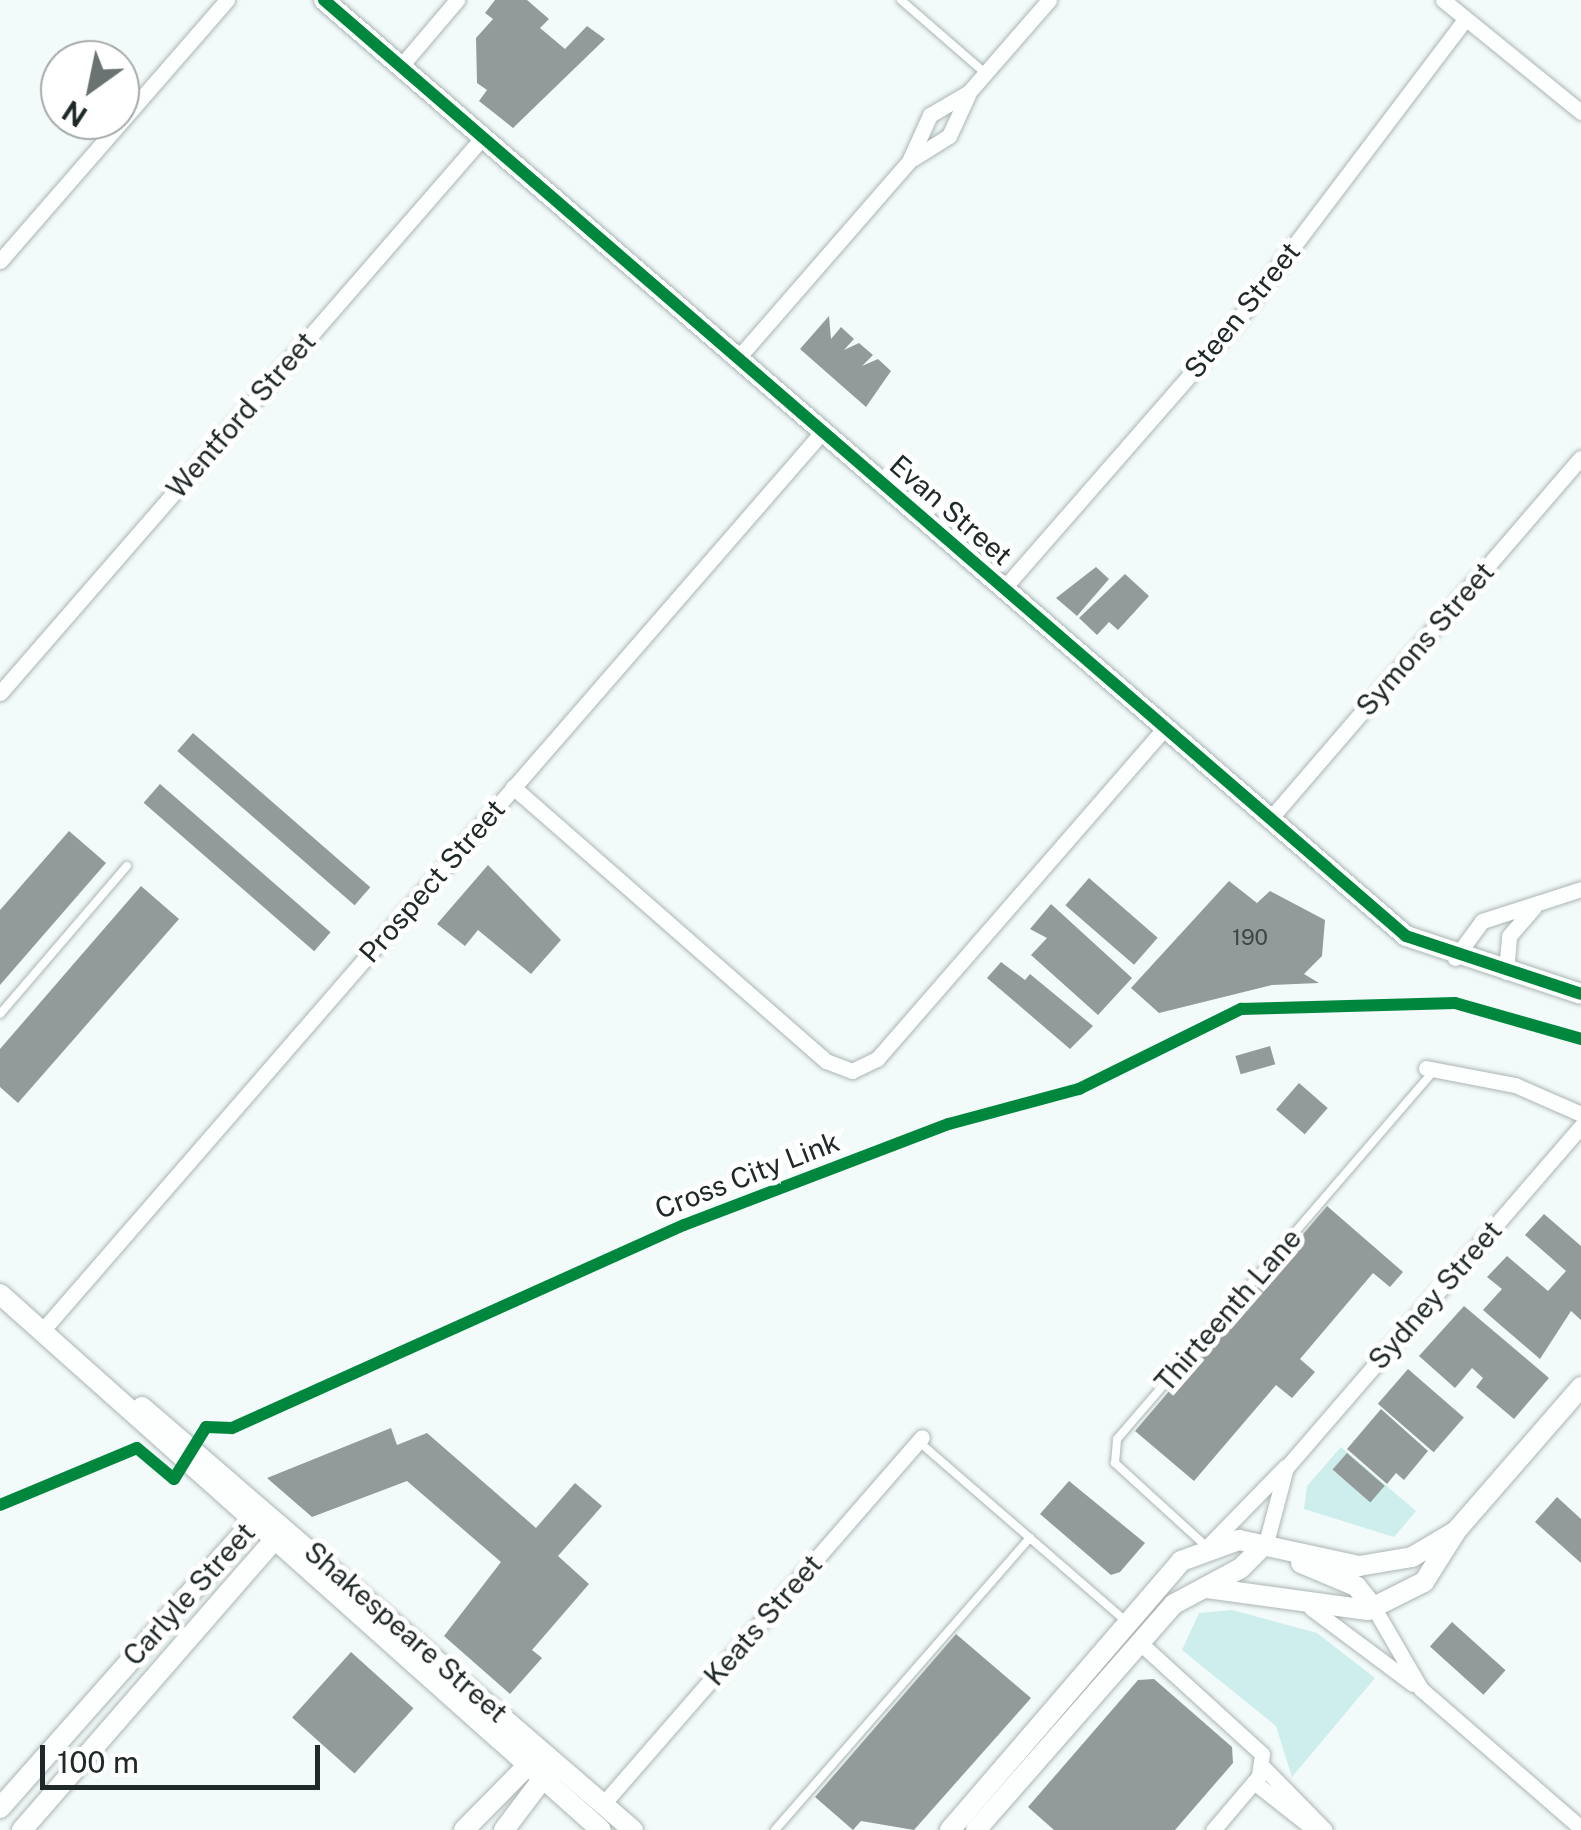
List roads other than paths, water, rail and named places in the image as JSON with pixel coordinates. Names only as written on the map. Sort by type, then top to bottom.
[{"type":"street","points":[[0,262],[228,0]]},
{"type":"street","name":"Evan Street","points":[[324,0],[1406,936],[1455,958],[1581,994]]},
{"type":"street","points":[[400,66],[458,0]]},
{"type":"street","points":[[738,358],[904,167],[930,115],[973,87],[1049,0]]},
{"type":"street","points":[[1443,0],[1581,112]]},
{"type":"street","name":"Steen Street","points":[[1004,588],[1240,317],[1465,19]]},
{"type":"street","points":[[904,167],[949,136],[973,87]]},
{"type":"street","name":"Wentford Street","points":[[0,693],[483,137]]},
{"type":"street","name":"Prospect Street","points":[[42,1331],[822,432]]},
{"type":"street","name":"Symons Street","points":[[1270,819],[1581,458]]},
{"type":"street","points":[[513,787],[826,1062],[852,1071],[877,1059],[1165,728]]},
{"type":"street","points":[[1455,958],[1478,923],[1581,889]]},
{"type":"street","points":[[1506,972],[1507,940],[1534,907]]},
{"type":"street","name":"Thirteenth Lane","points":[[1431,1068],[1515,1085],[1581,1114]]},
{"type":"street","name":"Sydney Street","points":[[1207,1546],[1288,1464],[1581,1126]]},
{"type":"street","name":"Shakespeare Street","points":[[0,1294],[82,1365],[270,1514],[633,1830]]},
{"type":"street","name":"Shakespeare Street","points":[[82,1365],[271,1544],[600,1830]]},
{"type":"street","points":[[1195,1591],[1242,1590],[1311,1608],[1374,1608],[1424,1582],[1456,1531],[1581,1387]]},
{"type":"street","name":"Keats Street","points":[[604,1804],[920,1439]]},
{"type":"street","points":[[950,1830],[1134,1632],[1195,1591],[1276,1546],[1288,1464]]},
{"type":"street","name":"Carlyle Street","points":[[0,1808],[247,1522],[270,1514],[271,1544],[22,1830]]},
{"type":"street","points":[[976,1830],[1134,1632],[1170,1570],[1207,1546],[1276,1546],[1373,1566],[1456,1531]]},
{"type":"street","points":[[1276,1546],[1360,1589],[1420,1689]]},
{"type":"street","points":[[220,1554],[244,1575]]},
{"type":"street","points":[[1311,1608],[1420,1689],[1581,1828]]},
{"type":"street","points":[[1134,1632],[1257,1745],[1263,1767],[1324,1830]]},
{"type":"street","points":[[464,1830],[522,1762],[548,1756],[545,1782],[511,1822],[494,1795]]},
{"type":"street","points":[[1212,1830],[1263,1767]]},
{"type":"street","points":[[1254,1782],[1315,1830]]},
{"type":"lane","points":[[901,0],[985,74]]},
{"type":"lane","points":[[0,1014],[127,866]]},
{"type":"lane","name":"Thirteenth Lane","points":[[1207,1546],[1114,1462],[1118,1439],[1431,1068]]},
{"type":"lane","points":[[920,1439],[1134,1632]]},
{"type":"lane","points":[[775,1830],[1030,1538]]}]
